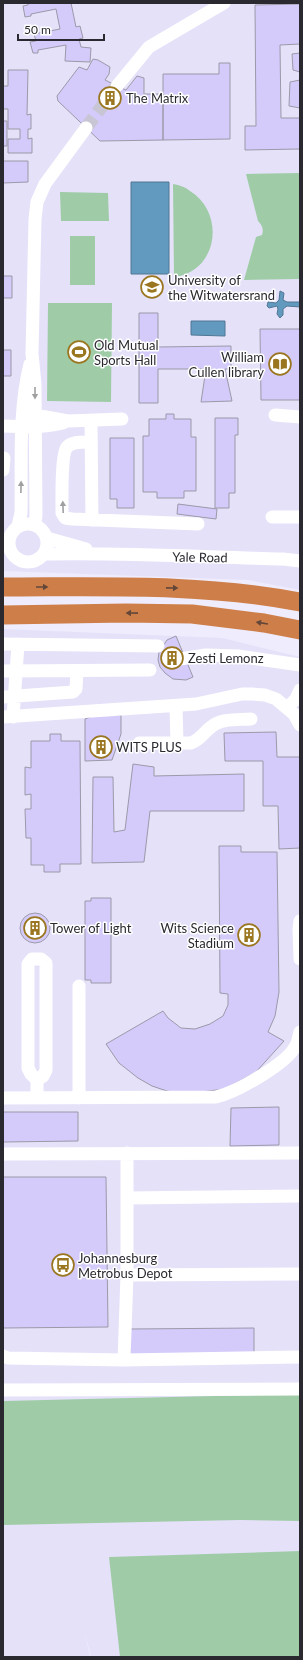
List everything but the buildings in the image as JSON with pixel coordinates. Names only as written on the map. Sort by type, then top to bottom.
[{"type":"highway","points":[[3,587],[193,588],[264,595],[300,602]]},
{"type":"highway","points":[[3,616],[126,613],[192,614],[264,623],[300,630]]},
{"type":"street","points":[[116,86],[149,47],[224,3]]},
{"type":"street","points":[[35,524],[36,515],[25,384],[32,354],[35,219],[37,202],[46,184],[86,128]]},
{"type":"street","points":[[275,415],[300,417]]},
{"type":"street","points":[[3,426],[29,421],[52,426],[68,421],[90,422],[122,419]]},
{"type":"street","points":[[10,534],[29,523],[35,524],[44,532],[47,538],[48,543],[44,554],[31,562],[16,558],[7,551],[10,534],[21,513],[29,421]]},
{"type":"street","points":[[90,422],[92,520]]},
{"type":"street","points":[[91,442],[78,442],[70,445],[64,453],[62,513],[68,519],[198,524]]},
{"type":"street","points":[[272,517],[300,517]]},
{"type":"street","name":"Yale Road","points":[[47,538],[99,553]]},
{"type":"street","name":"Yale Road","points":[[44,554],[99,553],[141,556],[282,559],[300,561]]},
{"type":"street","points":[[3,644],[158,646]]},
{"type":"street","points":[[18,644],[9,671],[8,717],[176,706],[196,704],[242,694],[252,694],[265,695],[276,699],[288,707],[300,725]]},
{"type":"street","points":[[180,660],[206,655],[238,656],[300,665]]},
{"type":"street","points":[[9,671],[150,670]]},
{"type":"street","points":[[8,697],[73,692],[76,689],[77,671]]},
{"type":"street","points":[[288,707],[296,699],[300,690]]},
{"type":"street","points":[[176,706],[177,744]]},
{"type":"street","points":[[139,743],[191,743],[199,740],[212,726],[219,722],[251,719]]},
{"type":"street","points":[[300,921],[300,959]]},
{"type":"street","points":[[37,1080],[43,1076],[46,1070],[46,963],[41,959],[32,959],[28,964],[28,1068],[37,1080],[37,1098]]},
{"type":"street","points":[[79,986],[79,1098]]},
{"type":"street","points":[[3,1098],[208,1098],[224,1096],[234,1092],[282,1061],[298,1046],[300,1032]]},
{"type":"street","points":[[124,1360],[127,1275],[127,1153]]},
{"type":"street","points":[[3,1154],[300,1153]]},
{"type":"street","points":[[127,1198],[300,1196]]},
{"type":"street","points":[[127,1275],[300,1274]]},
{"type":"street","points":[[3,1356],[8,1358],[124,1360],[300,1357]]},
{"type":"street","points":[[3,1390],[300,1389]]},
{"type":"shaded area","name":"University of the Witwatersrand","points":[[3,3],[300,3],[300,590],[248,580],[3,571]]},
{"type":"shaded area","points":[[3,629],[223,638],[300,657],[300,1657],[91,1657],[84,1629],[90,1657],[3,1657]]},
{"type":"green space","points":[[300,173],[300,279],[244,280],[256,237],[262,235],[263,231],[262,226],[258,221],[246,174]]},
{"type":"green space","points":[[173,184],[186,188],[201,201],[209,213],[212,227],[212,240],[208,253],[200,265],[189,273],[174,277]]},
{"type":"green space","points":[[60,192],[108,193],[109,221],[61,221]]},
{"type":"green space","points":[[70,236],[95,236],[95,285],[70,285]]},
{"type":"green space","name":"Old Mutual Sports Hall","points":[[48,303],[112,303],[111,402],[47,401]]},
{"type":"green space","points":[[300,1394],[300,1521],[240,1520],[3,1525],[3,1401]]},
{"type":"green space","points":[[300,1551],[300,1657],[120,1657],[109,1557]]},
{"type":"water","points":[[131,182],[169,182],[169,274],[131,274]]},
{"type":"water","points":[[280,291],[284,293],[283,300],[287,302],[300,302],[300,307],[287,306],[283,309],[283,315],[280,318],[277,314],[277,306],[269,308],[267,306],[268,302],[276,303],[279,300]]},
{"type":"water","points":[[191,321],[225,321],[225,336],[191,335]]},
{"type":"tunnel","points":[[86,128],[117,86]]},
{"type":"place","name":"The Matrix","points":[[110,98]]},
{"type":"place","name":"University of the Witwatersrand","points":[[152,287]]},
{"type":"place","name":"Old Mutual Sports Hall","points":[[79,352]]},
{"type":"place","name":"William Cullen library","points":[[280,364]]},
{"type":"place","name":"Zesti Lemonz","points":[[172,658]]},
{"type":"place","name":"WITS PLUS","points":[[101,747]]},
{"type":"place","name":"Tower of Light","points":[[35,928]]},
{"type":"place","name":"Wits Science Stadium","points":[[249,935]]},
{"type":"place","name":"Johannesburg Metrobus Depot","points":[[63,1265]]}]
